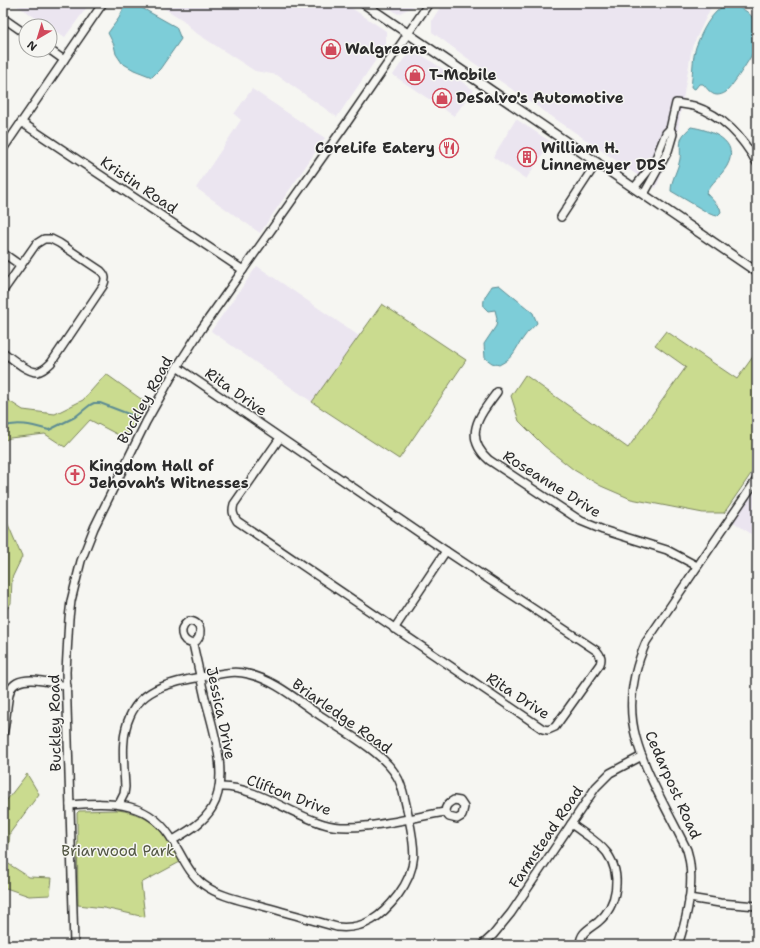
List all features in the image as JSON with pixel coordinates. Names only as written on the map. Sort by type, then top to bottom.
[{"type":"main road","points":[[363,3],[757,272]]},
{"type":"street","points":[[3,149],[103,3]]},
{"type":"street","name":"Buckley Road","points":[[74,945],[67,686],[69,618],[71,601],[81,561],[96,524],[146,422],[177,367],[429,3]]},
{"type":"street","points":[[3,18],[18,28]]},
{"type":"street","points":[[58,56],[64,60]]},
{"type":"street","points":[[634,188],[648,172],[656,158],[666,134],[670,129],[676,103],[694,106],[710,113],[729,126],[747,146],[757,163]]},
{"type":"street","name":"Kristin Road","points":[[21,122],[243,270]]},
{"type":"street","points":[[644,194],[668,151],[673,134],[670,129]]},
{"type":"street","points":[[561,217],[597,162]]},
{"type":"street","points":[[3,291],[36,244],[44,239],[51,239],[101,271],[105,275],[106,279],[103,286],[51,363],[45,369],[39,372],[32,371],[3,352]]},
{"type":"street","points":[[3,253],[20,265]]},
{"type":"street","name":"Rita Drive","points":[[177,367],[600,655],[602,660],[600,664],[555,727],[548,730],[543,729],[238,521],[232,511],[234,504],[280,438]]},
{"type":"street","name":"Roseanne Drive","points":[[497,392],[481,414],[476,426],[475,437],[478,447],[485,456],[581,520],[603,530],[672,552],[697,566]]},
{"type":"street","name":"Cedarpost Road","points":[[678,945],[689,898],[691,874],[687,850],[642,756],[635,737],[631,703],[632,688],[638,659],[646,642],[757,479]]},
{"type":"street","points":[[394,628],[446,551]]},
{"type":"street","name":"Jessica Drive","points":[[173,840],[201,822],[213,807],[218,795],[219,787],[220,776],[218,756],[193,644]]},
{"type":"street","name":"Briarledge Road","points":[[70,805],[96,803],[119,804],[137,808],[149,815],[166,830],[193,875],[204,885],[217,892],[345,928],[354,927],[380,916],[388,909],[403,888],[412,871],[414,860],[414,843],[409,818],[402,786],[391,767],[376,753],[262,678],[247,673],[231,672],[184,680],[160,687],[146,695],[130,714],[126,724],[124,741],[125,787],[124,794],[119,804]]},
{"type":"street","points":[[3,734],[10,692],[14,686],[21,681],[31,680],[67,686]]},
{"type":"street","name":"Farmstead Road","points":[[482,945],[493,935],[511,913],[596,787],[610,773],[642,756]]},
{"type":"street","name":"Clifton Drive","points":[[219,787],[234,788],[256,795],[301,816],[325,825],[349,827],[375,825],[444,812]]},
{"type":"street","points":[[571,824],[598,843],[606,852],[616,875],[616,888],[610,908],[598,922],[587,929],[580,940],[580,945]]},
{"type":"street","points":[[689,898],[720,903],[757,906]]},
{"type":"shaded area","points":[[13,3],[90,3],[65,37],[58,33],[58,18],[36,18]]},
{"type":"shaded area","points":[[156,3],[344,3],[386,31],[386,45],[337,117],[277,75],[255,71],[193,31],[183,20]]},
{"type":"shaded area","points":[[382,3],[417,3],[416,5],[398,14]]},
{"type":"shaded area","points":[[443,3],[713,3],[692,47],[677,134],[656,188],[474,63],[432,32],[432,20]]},
{"type":"shaded area","points":[[415,53],[422,55],[474,90],[454,116],[393,75],[408,54]]},
{"type":"shaded area","points":[[252,89],[325,138],[260,233],[196,188],[241,120],[234,114]]},
{"type":"shaded area","points":[[516,119],[551,142],[526,179],[493,157]]},
{"type":"shaded area","points":[[257,266],[359,336],[312,402],[211,331]]},
{"type":"shaded area","points":[[757,485],[757,538],[732,521]]},
{"type":"green space","points":[[382,304],[466,360],[399,459],[312,402]]},
{"type":"green space","points":[[666,331],[737,379],[757,351],[757,465],[724,513],[703,513],[631,499],[601,486],[574,470],[544,446],[519,421],[511,396],[525,375],[628,448],[686,367],[655,345]]},
{"type":"green space","points":[[106,374],[148,404],[126,439],[90,420],[65,447],[45,434],[10,438],[3,441],[3,397],[23,410],[55,414],[83,400]]},
{"type":"green space","points":[[3,513],[22,557],[12,578],[11,603],[3,615]]},
{"type":"green space","points":[[27,774],[39,794],[10,833],[7,863],[29,877],[52,878],[50,895],[29,896],[3,887],[3,805]]},
{"type":"green space","name":"Briarwood Park","points":[[118,810],[130,812],[149,821],[163,834],[180,862],[141,883],[145,917],[104,908],[78,905],[77,813],[79,811]]},
{"type":"water","points":[[126,3],[133,3],[176,27],[181,39],[160,69],[152,77],[134,70],[122,63],[116,54],[114,45],[108,33],[119,18]]},
{"type":"water","points":[[725,5],[740,8],[751,15],[756,27],[757,43],[748,61],[726,92],[715,95],[711,93],[703,84],[699,84],[695,89],[691,87],[693,62],[696,47],[704,29],[715,13]]},
{"type":"water","points":[[691,127],[707,131],[722,138],[727,143],[730,150],[730,157],[727,166],[706,193],[720,208],[721,212],[717,216],[710,214],[671,191],[672,183],[680,159],[681,140],[684,134]]},
{"type":"water","points":[[499,285],[533,313],[537,323],[525,335],[511,356],[499,365],[492,363],[485,358],[484,344],[496,326],[497,318],[495,310],[488,311],[484,307],[484,301],[492,286]]},
{"type":"waterway","points":[[3,427],[20,424],[49,430],[75,417],[94,403],[100,403],[139,418]]},
{"type":"place","name":"Walgreens","points":[[331,49]]},
{"type":"place","name":"T-Mobile","points":[[415,75]]},
{"type":"place","name":"DeSalvo's Automotive","points":[[442,98]]},
{"type":"place","name":"CoreLife Eatery","points":[[449,148]]},
{"type":"place","name":"William H. Linnemeyer DDS","points":[[527,157]]},
{"type":"place","name":"Kingdom Hall of Jehovah’s Witnesses","points":[[75,475]]}]
